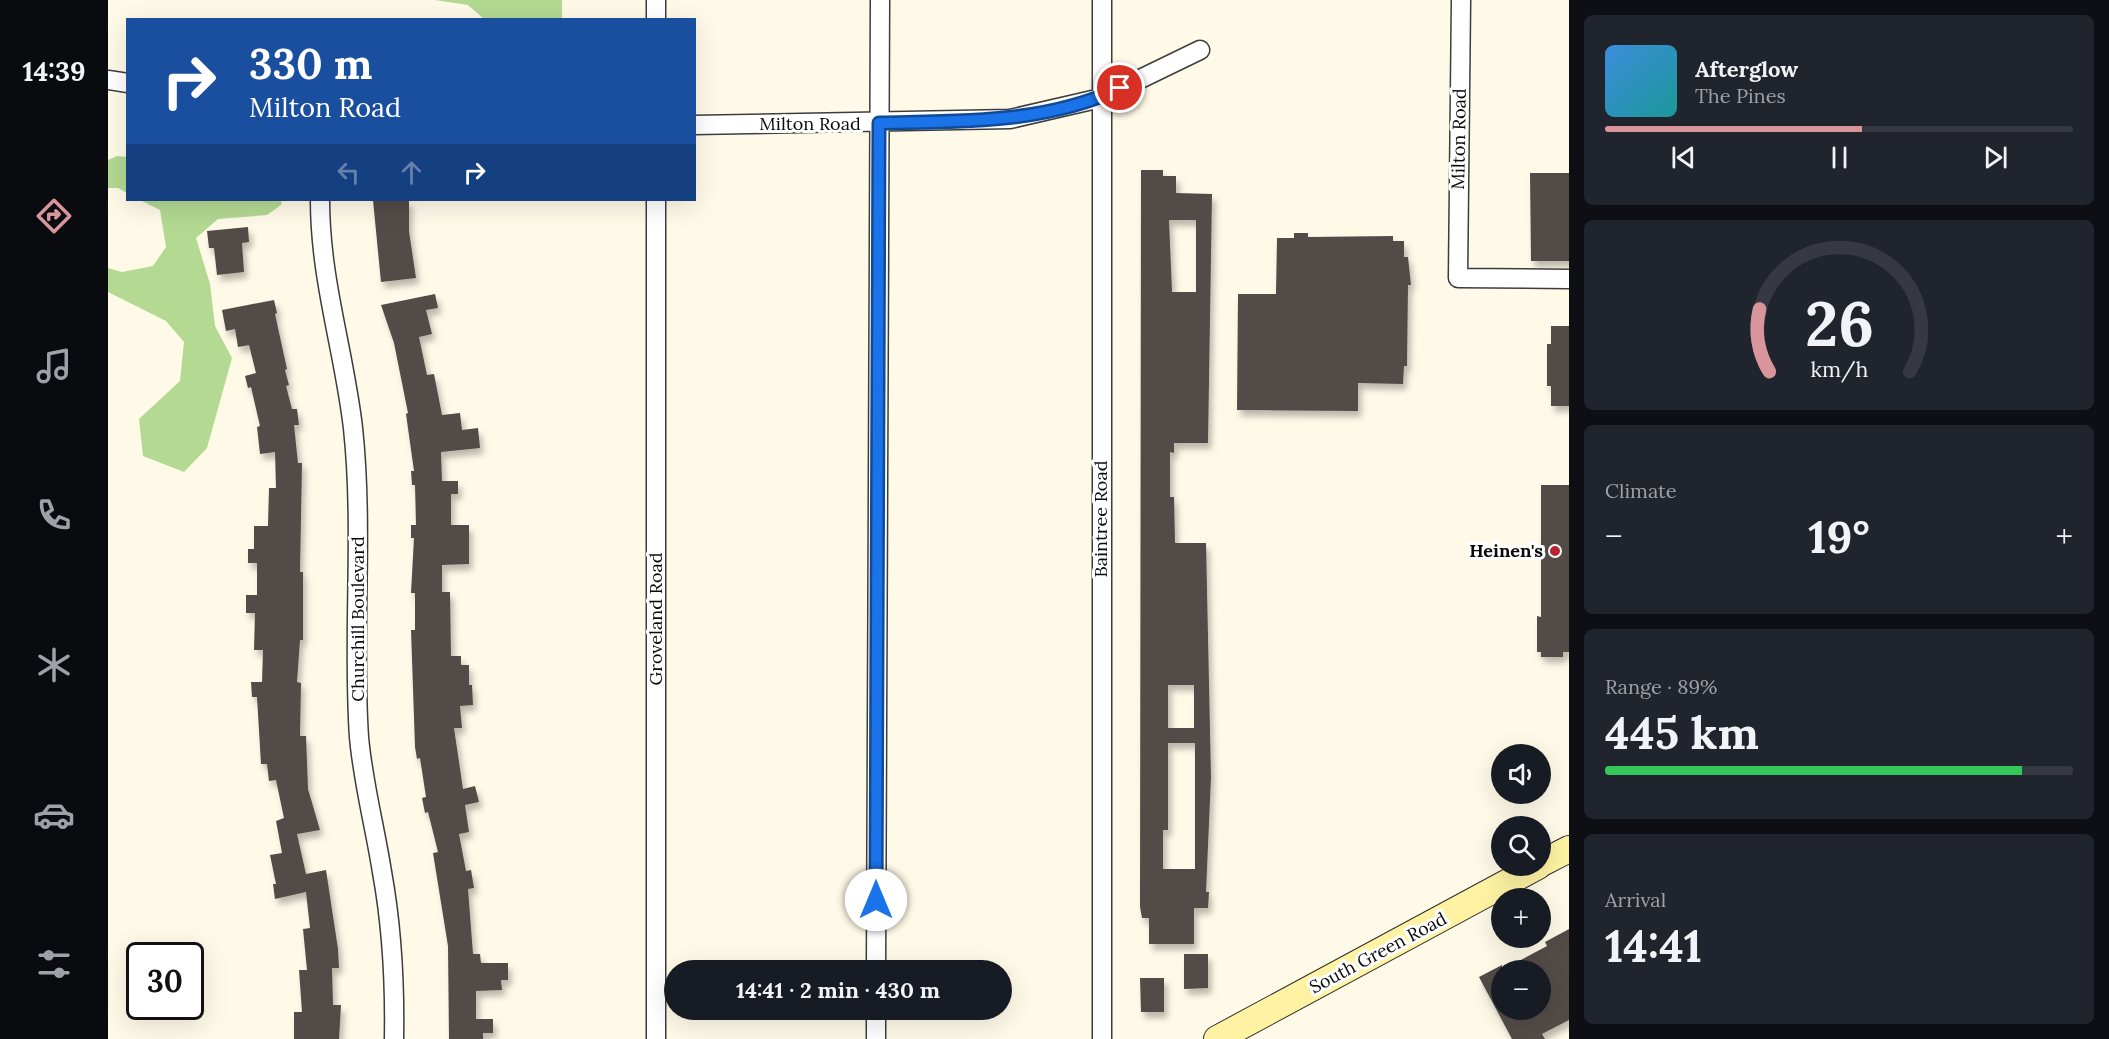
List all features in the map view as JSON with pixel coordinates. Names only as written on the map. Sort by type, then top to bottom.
[{"type":"main road","name":"South Green Road","points":[[1551,859],[1569,849]]},
{"type":"main road","name":"South Green Road","points":[[1217,1039],[1519,876]]},
{"type":"street","points":[[656,0],[656,18]]},
{"type":"street","points":[[876,960],[880,0]]},
{"type":"street","name":"Baintree Road","points":[[1101,1039],[1102,0]]},
{"type":"street","name":"Milton Road","points":[[1461,0],[1458,278],[1569,279]]},
{"type":"street","name":"Milton Road","points":[[696,125],[1010,119],[1101,98],[1200,50]]},
{"type":"street","points":[[108,80],[126,83]]},
{"type":"street","name":"Churchill Boulevard","points":[[320,201],[325,278],[347,387],[354,441],[359,737],[365,787],[390,919],[394,981],[394,1039]]},
{"type":"street","name":"Groveland Road","points":[[656,201],[656,1039]]},
{"type":"street","points":[[876,1020],[876,1039]]},
{"type":"green space","points":[[435,0],[562,0],[562,18],[483,18],[468,5]]},
{"type":"green space","points":[[117,156],[126,157],[126,192],[118,188],[108,188],[108,160]]},
{"type":"green space","points":[[142,201],[282,201],[281,205],[267,215],[218,219],[196,238],[210,284],[215,326],[232,358],[207,448],[184,472],[143,456],[139,419],[180,381],[184,342],[166,321],[108,292],[108,268],[122,272],[153,266],[166,247],[160,210]]},
{"type":"building","points":[[1141,170],[1163,170],[1163,176],[1176,176],[1176,193],[1212,194],[1208,443],[1174,443],[1174,453],[1170,452],[1170,497],[1174,497],[1175,543],[1206,543],[1211,777],[1206,892],[1209,892],[1208,908],[1194,908],[1194,944],[1149,944],[1149,918],[1142,918],[1140,907]],"holes":[[[1169,220],[1196,220],[1196,292],[1172,292]],[[1168,685],[1194,685],[1194,728],[1168,728]],[[1168,743],[1195,743],[1195,869],[1163,869],[1163,830],[1168,830]]]},
{"type":"building","points":[[1530,173],[1569,173],[1569,261],[1531,261]]},
{"type":"building","points":[[373,201],[409,201],[409,231],[416,278],[381,282]]},
{"type":"building","points":[[248,227],[249,242],[242,243],[244,272],[217,275],[214,248],[209,248],[207,231]]},
{"type":"building","points":[[1294,233],[1308,233],[1308,237],[1393,236],[1393,241],[1404,241],[1404,257],[1408,257],[1411,285],[1408,285],[1407,366],[1404,366],[1403,384],[1358,383],[1358,411],[1237,410],[1238,294],[1276,294],[1277,238],[1294,238]]},
{"type":"building","points":[[435,294],[438,308],[426,310],[432,334],[419,337],[427,375],[434,374],[442,415],[460,413],[462,430],[478,428],[480,448],[441,452],[442,481],[458,481],[458,494],[451,494],[451,525],[469,525],[469,564],[442,565],[442,592],[450,592],[451,656],[461,656],[461,665],[469,665],[469,685],[472,685],[473,705],[460,706],[462,728],[454,728],[463,789],[475,786],[479,802],[465,805],[469,832],[459,834],[466,871],[471,870],[474,888],[468,889],[473,954],[480,954],[481,963],[508,963],[508,980],[501,980],[502,990],[476,991],[476,1019],[493,1019],[493,1033],[483,1033],[483,1039],[449,1039],[448,946],[433,853],[438,852],[428,812],[425,813],[422,798],[426,797],[420,758],[417,759],[415,747],[411,630],[415,630],[415,593],[411,593],[414,538],[411,538],[411,525],[416,525],[415,485],[412,485],[411,471],[414,471],[406,414],[408,413],[394,343],[381,305]]},
{"type":"building","points":[[274,300],[287,369],[285,370],[289,385],[286,386],[292,409],[297,409],[299,425],[294,425],[298,463],[302,463],[300,572],[303,572],[303,640],[300,640],[297,682],[301,683],[300,736],[306,736],[308,789],[320,830],[297,834],[306,874],[326,870],[338,949],[339,968],[332,968],[333,1005],[341,1005],[339,1039],[294,1039],[294,1012],[302,1012],[299,970],[307,970],[303,929],[310,928],[306,892],[275,899],[273,884],[276,884],[270,855],[282,853],[276,821],[284,818],[276,780],[269,781],[267,764],[261,764],[257,697],[252,697],[251,682],[262,682],[263,650],[254,650],[255,613],[246,613],[246,595],[257,595],[257,563],[248,563],[248,549],[254,549],[254,526],[268,526],[269,488],[276,488],[275,452],[260,454],[257,427],[260,426],[251,387],[248,388],[245,376],[256,373],[249,345],[238,347],[235,329],[226,331],[222,310]]},
{"type":"building","points":[[1551,326],[1569,326],[1569,406],[1551,406],[1551,386],[1547,386],[1547,344],[1551,344]]},
{"type":"building","name":"Heinen's","points":[[1541,485],[1569,485],[1569,652],[1563,652],[1563,657],[1541,657],[1541,652],[1537,652],[1537,616],[1541,617]]},
{"type":"building","points":[[1569,929],[1569,1020],[1542,1034],[1545,1039],[1512,1039],[1502,1020],[1551,1020],[1551,960],[1521,960],[1543,948],[1551,948],[1551,939]]},
{"type":"building","points":[[1184,954],[1208,954],[1208,988],[1184,989]]},
{"type":"building","points":[[1491,971],[1491,1000],[1479,977]]},
{"type":"building","points":[[1140,978],[1164,978],[1164,1012],[1141,1012]]},
{"type":"place","name":"Heinen's","points":[[1555,551]]},
{"type":"route","points":[[876,900],[879,123],[1010,119],[1101,98],[1120,88]]}]
